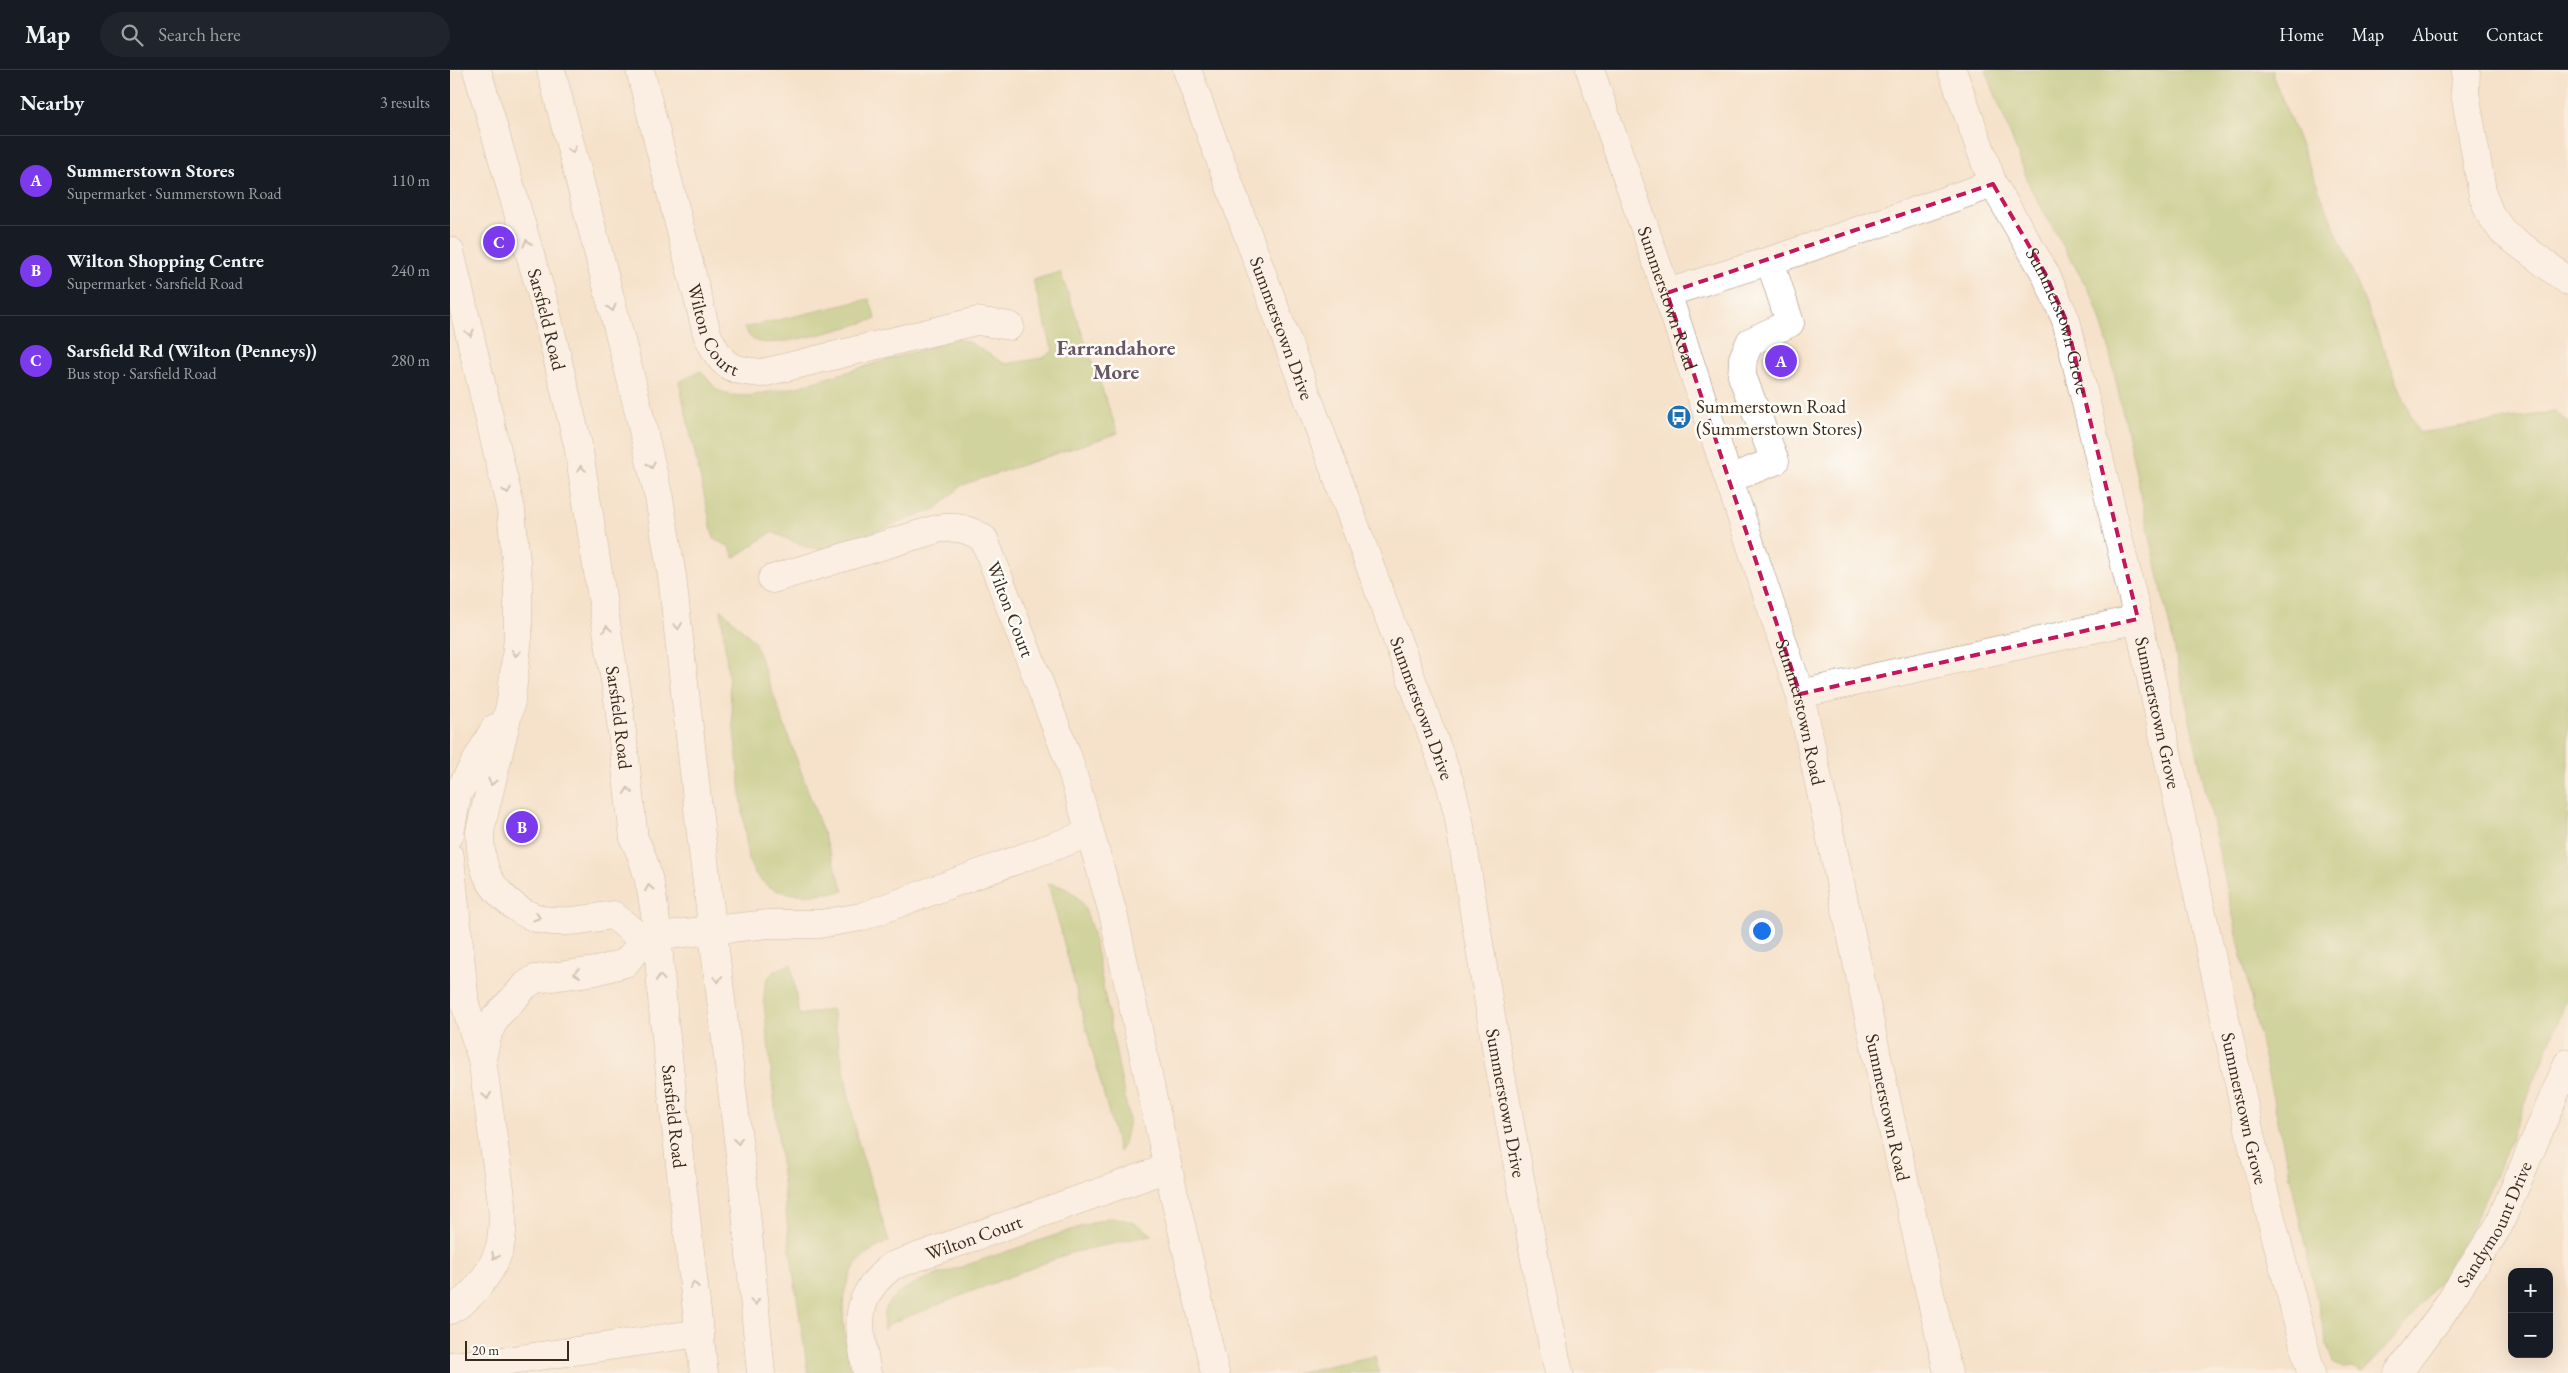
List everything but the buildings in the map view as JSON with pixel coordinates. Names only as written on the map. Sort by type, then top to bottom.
[{"type":"street","name":"Sarsfield Road","points":[[477,70],[544,303],[578,445],[619,706],[634,839],[644,858],[650,938],[704,1373]]},
{"type":"street","points":[[551,70],[631,379],[659,498],[682,655],[712,931],[743,1180],[761,1373]]},
{"type":"street","name":"Wilton Court","points":[[640,70],[707,334],[718,358],[736,371],[762,374],[977,320],[1010,326]]},
{"type":"street","name":"Summerstown Drive","points":[[1187,70],[1450,783],[1458,814],[1496,1047],[1559,1373]]},
{"type":"street","name":"Summerstown Road","points":[[1590,70],[1667,293],[1800,694],[1890,1118],[1948,1373]]},
{"type":"street","name":"Summerstown Grove","points":[[1952,70],[1993,184],[2045,273],[2066,320],[2138,619],[2254,1152],[2311,1373]]},
{"type":"street","points":[[2466,70],[2464,93],[2483,196],[2490,214],[2503,232],[2568,281]]},
{"type":"street","points":[[1667,293],[1770,261],[1993,184]]},
{"type":"street","points":[[450,251],[454,285],[511,510],[518,609],[511,701],[480,831],[480,851],[485,871],[500,894],[534,917],[571,921],[613,915],[650,938],[769,924],[820,924],[861,917],[1090,833]]},
{"type":"street","points":[[1729,479],[1775,461],[1742,376],[1743,358],[1750,342],[1790,323],[1770,261]]},
{"type":"street","name":"Wilton Court","points":[[772,580],[937,529],[955,526],[970,530],[984,539],[1068,758],[1114,917],[1168,1168],[1215,1373]]},
{"type":"street","points":[[1800,694],[2138,619]]},
{"type":"street","points":[[450,834],[457,795],[511,701]]},
{"type":"street","points":[[450,857],[465,1004],[482,1059],[499,1170],[503,1227],[499,1248],[482,1281],[459,1305],[450,1310]]},
{"type":"street","points":[[482,1059],[488,1033],[496,1017],[526,984],[545,977],[596,971],[625,963],[650,938]]},
{"type":"street","name":"Sandymount Drive","points":[[2398,1373],[2441,1315],[2498,1227],[2568,1063]]},
{"type":"street","name":"Wilton Court","points":[[867,1373],[860,1319],[864,1298],[874,1280],[892,1266],[1168,1168]]},
{"type":"street","points":[[450,1366],[512,1360],[700,1333]]},
{"type":"highlighted area","points":[[1993,184],[2045,273],[2066,320],[2138,619],[1800,694],[1667,293]]},
{"type":"green space","points":[[1986,70],[2273,70],[2273,77],[2418,433],[2555,412],[2568,422],[2568,996],[2504,1156],[2473,1225],[2440,1279],[2399,1333],[2362,1372],[2352,1367],[2343,1368],[2333,1363],[2327,1345],[2108,345],[2094,300],[2031,189]]},
{"type":"green space","points":[[1060,272],[1118,433],[962,485],[936,509],[825,549],[806,547],[772,532],[734,558],[730,547],[714,539],[679,382],[701,371],[717,390],[731,395],[749,396],[797,387],[957,339],[969,342],[1005,364],[1043,358],[1053,351],[1033,280]]},
{"type":"green space","points":[[869,299],[876,319],[813,336],[763,343],[754,340],[744,328]]},
{"type":"green space","points":[[721,609],[754,641],[844,891],[791,894],[771,888],[760,880],[748,859]]},
{"type":"green space","points":[[1048,883],[1067,889],[1080,900],[1093,934],[1129,1120],[1124,1144],[1119,1152]]},
{"type":"green space","points":[[791,964],[799,1015],[832,1009],[857,1138],[889,1241],[863,1257],[853,1269],[847,1283],[843,1312],[851,1373],[808,1373],[790,1249],[764,1003],[768,977],[777,970]]},
{"type":"green space","points":[[1107,1218],[1131,1222],[1142,1227],[1152,1235],[1070,1253],[891,1323],[884,1330],[885,1312],[892,1299],[919,1281]]},
{"type":"green space","points":[[1375,1356],[1379,1373],[1295,1373]]},
{"type":"place","name":"Sarsfield Rd (Wilton (Penneys))","points":[[499,242]]},
{"type":"place","name":"Summerstown Stores","points":[[1781,361]]},
{"type":"place","name":"Summerstown Road (Summerstown Stores)","points":[[1679,417]]},
{"type":"place","name":"Wilton Shopping Centre","points":[[522,827]]},
{"type":"district","name":"Farrandahore More","points":[[1116,360]]}]
